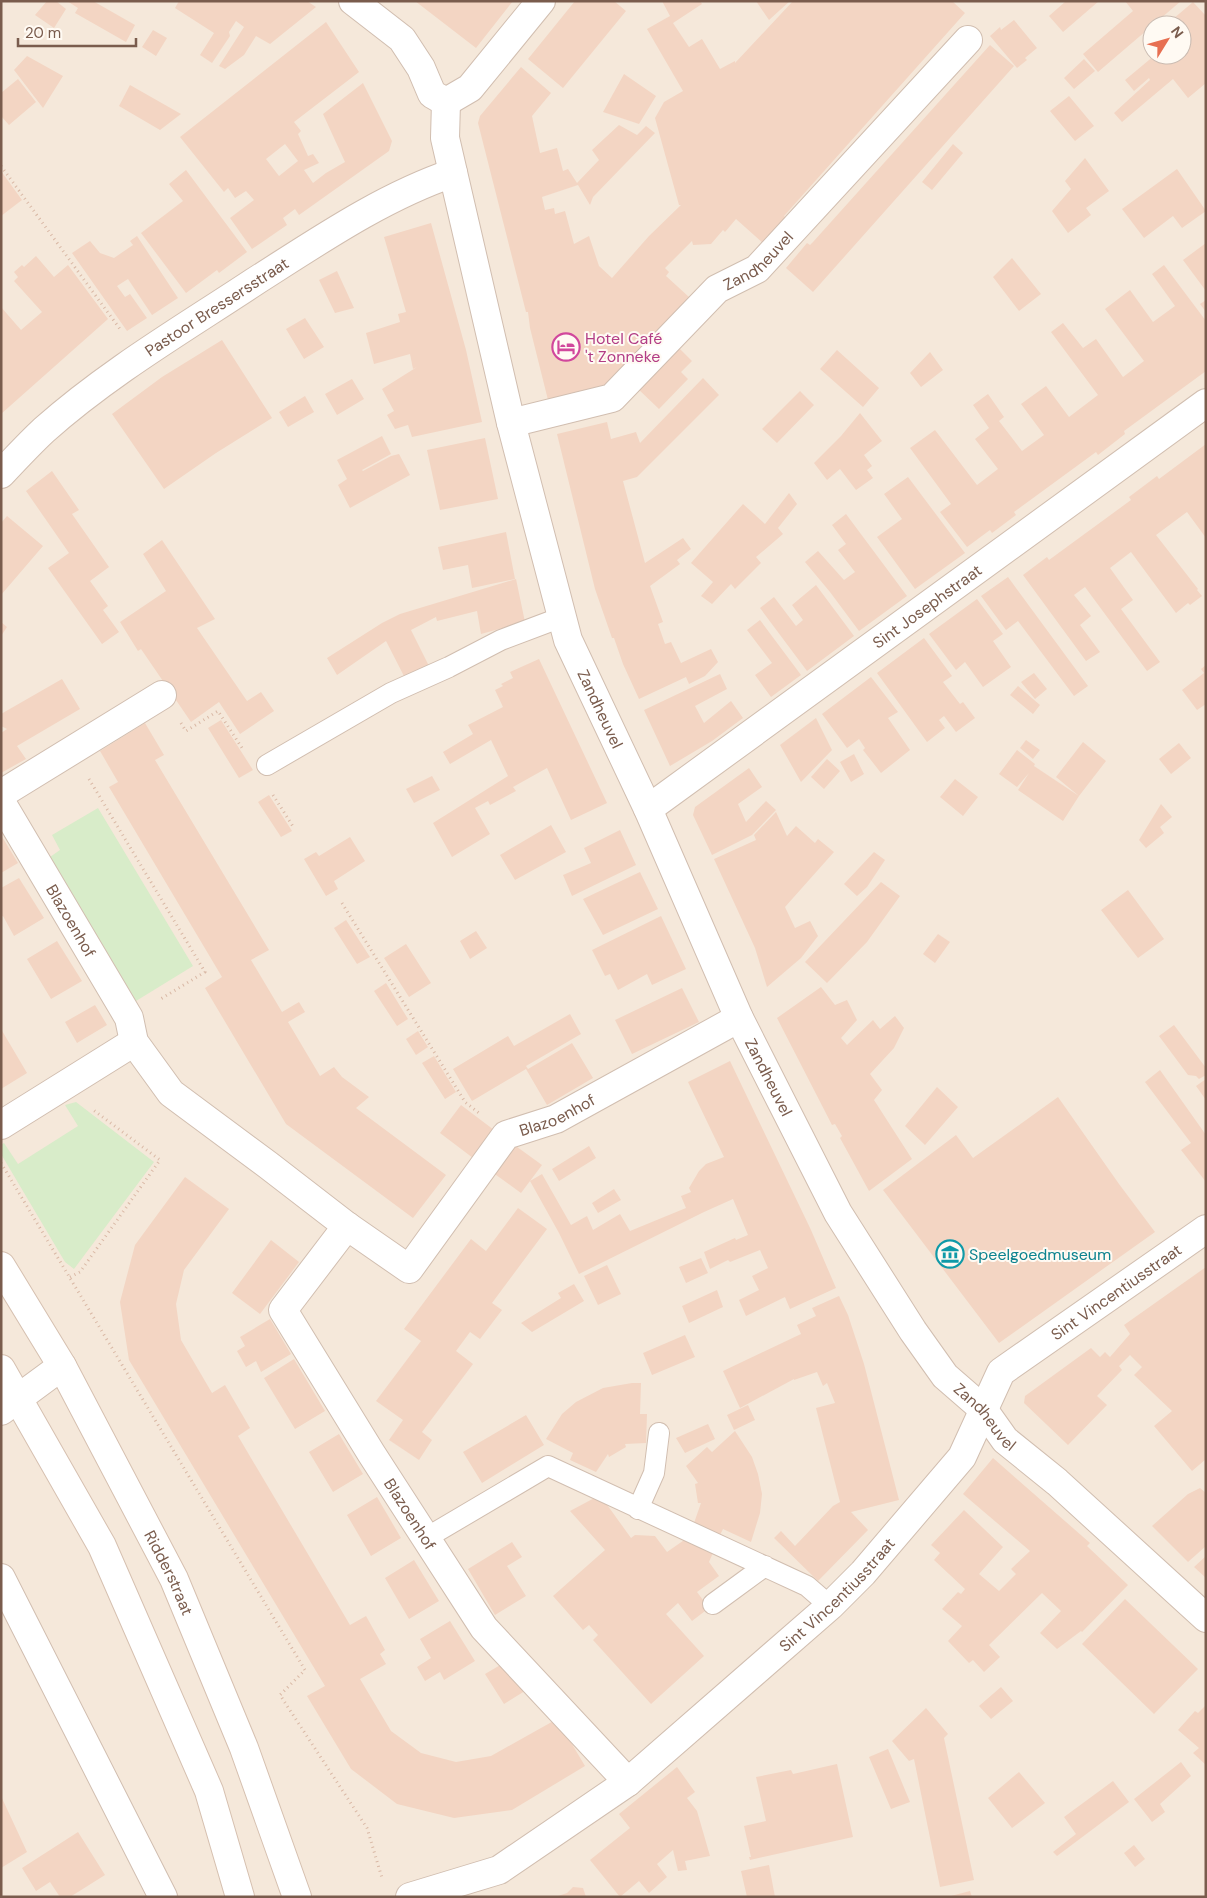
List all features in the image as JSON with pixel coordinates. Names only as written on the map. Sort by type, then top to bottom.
[{"type":"street","points":[[353,1],[402,38],[421,68],[432,94],[446,102],[470,88],[541,1]]},
{"type":"street","name":"Zandheuvel","points":[[511,424],[612,398],[717,289],[757,269],[968,40]]},
{"type":"street","name":"Zandheuvel","points":[[446,102],[444,138],[511,424],[568,640],[648,809],[739,1018],[838,1213],[913,1331],[946,1376],[983,1409],[1005,1440],[1057,1482],[1206,1618]]},
{"type":"street","name":"Pastoor Bressersstraat","points":[[1,474],[43,431],[140,356],[341,228],[405,192],[453,173]]},
{"type":"street","name":"Sint Josephstraat","points":[[648,809],[1206,403]]},
{"type":"street","points":[[1,794],[162,695]]},
{"type":"street","name":"Blazoenhof","points":[[1,802],[131,1030],[171,1093],[347,1226],[409,1269],[506,1135],[556,1119],[739,1018]]},
{"type":"street","points":[[1,1125],[67,1083],[131,1030]]},
{"type":"street","name":"Blazoenhof","points":[[347,1226],[283,1310],[371,1453],[484,1628],[628,1782]]},
{"type":"street","name":"Sint Vincentiusstraat","points":[[410,1897],[500,1870],[628,1782],[698,1723],[830,1606],[863,1573],[962,1457],[1001,1372],[1206,1229]]},
{"type":"street","name":"Ridderstraat","points":[[1,1266],[62,1366],[174,1579],[244,1748],[297,1897]]},
{"type":"street","points":[[9,1405],[62,1366]]},
{"type":"street","points":[[1,1369],[9,1405],[102,1546],[209,1791],[240,1897]]},
{"type":"street","points":[[1,1578],[163,1897]]},
{"type":"lane","points":[[267,765],[391,692],[449,667],[501,640],[562,617]]},
{"type":"lane","points":[[638,1509],[654,1473],[658,1433]]},
{"type":"lane","points":[[426,1538],[548,1466],[807,1586],[830,1606]]},
{"type":"lane","points":[[713,1604],[765,1566]]},
{"type":"path","points":[[1,166],[140,356]]},
{"type":"path","points":[[162,695],[186,731],[218,711],[244,752]]},
{"type":"path","points":[[72,750],[204,972],[131,1030]]},
{"type":"path","points":[[270,790],[294,828]]},
{"type":"path","points":[[342,903],[465,1102],[506,1135]]},
{"type":"path","points":[[67,1083],[78,1098],[160,1160],[80,1272],[70,1277]]},
{"type":"path","points":[[1,1163],[305,1670],[280,1695],[367,1828],[382,1880]]},
{"type":"shaded area","points":[[1,1],[1206,1],[1206,1897],[1,1897]]},
{"type":"green space","points":[[98,808],[193,966],[136,1001],[50,857],[60,850],[52,835]]},
{"type":"green space","points":[[76,1102],[154,1162],[74,1269],[65,1262],[1,1154],[1,1145],[4,1143],[18,1164],[78,1126],[65,1105]]},
{"type":"building","points":[[47,1],[56,1],[66,9],[54,28],[35,15]]},
{"type":"building","points":[[67,1],[93,1],[135,25],[126,42],[75,13],[78,8]]},
{"type":"building","points":[[179,1],[307,1],[316,7],[270,44],[256,36],[244,55],[225,69],[219,66],[244,27],[236,21],[229,32],[230,36],[212,63],[200,55],[214,33],[175,8]]},
{"type":"building","points":[[415,1],[513,1],[476,48]]},
{"type":"building","points":[[575,1],[614,1],[626,11],[563,88],[528,59]]},
{"type":"building","points":[[662,1],[700,1],[702,4],[673,23],[689,47],[702,39],[720,69],[735,61],[735,63],[793,1],[952,1],[965,13],[784,216],[787,219],[764,244],[736,219],[711,244],[693,245],[692,241],[665,268],[669,272],[666,276],[689,297],[681,315],[611,384],[549,404],[530,328],[528,312],[526,312],[478,123],[480,116],[521,67],[551,93],[532,116],[540,153],[557,148],[563,171],[568,169],[577,183],[599,160],[592,150],[619,125],[637,135],[646,126],[655,133],[593,197],[590,205],[578,185],[542,197],[545,210],[554,208],[555,214],[565,211],[574,244],[589,236],[599,266],[612,278],[649,236],[681,205],[679,205],[655,118],[664,102],[683,91],[647,29],[670,16]]},
{"type":"building","points":[[756,1],[790,1],[769,20]]},
{"type":"building","points":[[1066,1],[1099,1],[1063,32],[1049,16]]},
{"type":"building","points":[[1125,1],[1181,1],[1165,15],[1142,15],[1142,34],[1098,72],[1083,54],[1133,11]]},
{"type":"building","points":[[1193,2],[1206,16],[1206,83],[1188,98],[1173,79],[1122,122],[1114,113],[1150,80],[1149,78],[1134,91],[1125,80],[1143,65],[1192,65],[1192,15],[1178,15]]},
{"type":"building","points":[[1014,20],[1037,48],[1017,68],[990,36],[1000,27],[1001,30]]},
{"type":"building","points":[[326,22],[359,72],[294,122],[301,131],[298,134],[308,156],[313,154],[319,163],[304,170],[313,183],[345,162],[323,114],[363,83],[392,141],[389,151],[299,215],[295,209],[283,218],[287,225],[252,249],[230,218],[254,200],[246,191],[235,198],[228,188],[224,192],[180,137]],"holes":[[[285,144],[298,161],[279,176],[266,159]]]},
{"type":"building","points":[[153,30],[167,38],[156,56],[142,47]]},
{"type":"building","points":[[990,45],[1014,66],[813,292],[786,268],[807,243],[810,245],[813,242]]},
{"type":"building","points":[[27,56],[63,76],[43,108],[14,70]]},
{"type":"building","points":[[1084,59],[1095,71],[1074,89],[1064,78]]},
{"type":"building","points":[[624,74],[656,96],[639,124],[603,112]]},
{"type":"building","points":[[18,79],[36,102],[9,125],[1,116],[1,93]]},
{"type":"building","points":[[130,85],[181,114],[160,130],[119,106]]},
{"type":"building","points":[[1069,96],[1094,126],[1075,141],[1050,111]]},
{"type":"building","points":[[953,144],[963,153],[932,190],[922,182]]},
{"type":"building","points":[[1085,158],[1109,191],[1086,208],[1091,215],[1068,233],[1052,211],[1071,189],[1065,181]]},
{"type":"building","points":[[1177,169],[1206,211],[1182,228],[1173,216],[1144,238],[1122,209]]},
{"type":"building","points":[[186,170],[247,252],[219,273],[217,270],[186,293],[141,233],[183,201],[169,184]]},
{"type":"building","points":[[1,171],[22,200],[1,216]]},
{"type":"building","points":[[431,223],[466,350],[482,422],[412,437],[408,425],[395,429],[387,415],[394,411],[382,389],[417,367],[413,369],[410,354],[374,364],[366,333],[400,322],[398,314],[406,312],[384,237]]},
{"type":"building","points":[[137,236],[178,298],[152,315],[128,279],[117,286],[125,297],[130,294],[147,318],[127,331],[72,253],[90,241],[100,253],[114,258],[133,245],[130,241]]},
{"type":"building","points":[[1206,243],[1206,291],[1183,260]]},
{"type":"building","points":[[36,256],[54,277],[68,265],[108,319],[1,414],[1,307],[21,330],[42,312],[14,281],[18,277],[14,272],[22,265],[24,267]]},
{"type":"building","points":[[1012,258],[1041,294],[1019,311],[993,277]]},
{"type":"building","points":[[1164,265],[1206,321],[1206,371],[1124,431],[1125,434],[1098,455],[1096,452],[1014,512],[1016,515],[992,533],[990,530],[967,547],[940,512],[951,504],[910,448],[935,430],[977,485],[998,469],[975,439],[989,428],[973,405],[988,394],[1004,417],[999,421],[1022,451],[1044,435],[1021,404],[1046,386],[1069,417],[1098,395],[1051,332],[1063,323],[1083,348],[1096,339],[1123,377],[1144,361],[1105,309],[1130,290],[1153,322],[1175,306],[1152,274]]},
{"type":"building","points":[[337,271],[354,308],[335,313],[319,280]]},
{"type":"building","points":[[1206,300],[1206,312],[1200,304]]},
{"type":"building","points":[[305,318],[324,347],[304,359],[286,329]]},
{"type":"building","points":[[222,340],[272,418],[216,453],[164,489],[112,414],[162,377]]},
{"type":"building","points":[[677,346],[692,361],[681,372],[688,379],[659,409],[636,387]]},
{"type":"building","points":[[837,350],[879,388],[863,407],[820,369]]},
{"type":"building","points":[[930,352],[943,370],[921,387],[910,373]]},
{"type":"building","points":[[703,378],[719,395],[637,477],[623,481],[645,563],[683,538],[691,549],[677,560],[680,564],[650,586],[663,622],[658,624],[665,644],[671,642],[681,663],[711,649],[718,662],[705,676],[689,684],[686,677],[639,699],[623,664],[614,638],[612,638],[595,589],[557,434],[607,422],[611,439],[636,432],[640,443]]},
{"type":"building","points":[[352,379],[364,399],[337,415],[325,394]]},
{"type":"building","points":[[800,391],[814,405],[777,443],[762,429]]},
{"type":"building","points":[[305,396],[314,412],[288,427],[279,412]]},
{"type":"building","points":[[860,413],[882,441],[864,455],[872,466],[867,470],[873,478],[856,490],[840,469],[827,480],[814,463],[841,436]]},
{"type":"building","points":[[382,436],[391,454],[362,470],[399,454],[410,475],[350,508],[338,485],[347,479],[337,460]]},
{"type":"building","points":[[485,438],[498,499],[440,510],[427,450]]},
{"type":"building","points":[[1206,444],[1206,538],[1187,512],[1156,535],[1202,596],[1190,605],[1188,603],[1176,613],[1131,552],[1110,568],[1133,600],[1121,609],[1160,662],[1147,671],[1085,587],[1074,595],[1091,616],[1080,625],[1100,652],[1086,661],[1023,575],[1047,557],[1049,560],[1131,500],[1129,497],[1157,476],[1159,479]]},
{"type":"building","points":[[52,471],[79,510],[72,514],[109,567],[90,581],[108,606],[103,610],[119,632],[102,644],[48,568],[69,553],[26,491]]},
{"type":"building","points":[[908,477],[965,553],[915,589],[877,537],[902,519],[884,494]]},
{"type":"building","points":[[789,493],[797,504],[778,528],[783,534],[756,557],[761,563],[735,589],[731,584],[712,604],[701,596],[713,582],[691,563],[743,504],[765,524]]},
{"type":"building","points":[[846,514],[907,596],[859,631],[805,562],[818,551],[844,580],[855,572],[838,550],[846,544],[832,525]]},
{"type":"building","points":[[7,516],[43,546],[1,595],[1,523]]},
{"type":"building","points":[[506,532],[515,579],[472,588],[468,565],[443,570],[438,547]]},
{"type":"building","points":[[162,540],[215,619],[197,628],[247,701],[261,692],[274,711],[240,734],[219,702],[191,722],[141,649],[138,651],[120,622],[166,591],[143,554]]},
{"type":"building","points":[[1008,577],[1088,686],[1074,696],[1018,621],[1006,630],[981,596]]},
{"type":"building","points":[[516,579],[525,622],[481,634],[477,611],[437,621],[436,617],[411,630],[429,666],[405,678],[386,641],[337,675],[327,658],[382,623],[400,614]]},
{"type":"building","points":[[816,585],[854,636],[807,671],[760,608],[774,597],[796,626],[803,620],[792,605]]},
{"type":"building","points":[[977,599],[1003,634],[993,641],[1011,667],[983,687],[965,662],[956,670],[929,634]]},
{"type":"building","points":[[760,620],[801,675],[771,697],[755,675],[772,663],[747,630]]},
{"type":"building","points":[[1,622],[7,627],[1,636]]},
{"type":"building","points":[[924,638],[952,676],[943,682],[960,704],[963,702],[975,718],[956,732],[944,716],[939,720],[945,728],[927,742],[877,673]]},
{"type":"building","points":[[539,659],[607,803],[571,820],[547,768],[513,787],[516,791],[490,805],[488,801],[475,808],[490,834],[452,857],[433,823],[508,776],[491,740],[450,764],[443,752],[473,734],[468,725],[503,707],[495,690],[503,686],[501,684],[513,678],[510,672]]},
{"type":"building","points":[[1206,665],[1206,704],[1197,710],[1182,690],[1204,673],[1201,669]]},
{"type":"building","points":[[1034,673],[1047,689],[1035,699],[1021,682]]},
{"type":"building","points":[[720,674],[727,689],[695,706],[704,723],[731,701],[743,718],[712,741],[670,766],[644,710]]},
{"type":"building","points":[[871,677],[898,712],[888,718],[910,750],[881,773],[863,750],[865,748],[859,739],[847,748],[822,714]]},
{"type":"building","points":[[62,679],[80,709],[17,746],[26,759],[1,773],[1,733],[7,729],[1,726],[1,714]]},
{"type":"building","points":[[1018,686],[1040,705],[1033,714],[1010,695]]},
{"type":"building","points":[[816,718],[832,750],[801,782],[780,745]]},
{"type":"building","points":[[221,720],[253,770],[239,778],[208,728]]},
{"type":"building","points":[[145,723],[164,755],[155,760],[269,950],[251,960],[282,1012],[299,1002],[305,1012],[288,1022],[320,1076],[334,1067],[342,1077],[369,1097],[356,1108],[446,1175],[413,1218],[286,1124],[205,988],[222,977],[109,787],[118,782],[100,751]]},
{"type":"building","points":[[1026,740],[1040,750],[1033,759],[1020,748]]},
{"type":"building","points":[[1083,742],[1106,761],[1079,796],[1056,777]]},
{"type":"building","points":[[1179,743],[1191,758],[1171,774],[1159,759]]},
{"type":"building","points":[[1017,750],[1035,764],[1034,766],[1079,796],[1063,821],[1018,790],[1029,773],[1017,787],[999,774]]},
{"type":"building","points":[[854,754],[864,774],[851,782],[840,762]]},
{"type":"building","points":[[827,759],[840,771],[824,789],[811,777]]},
{"type":"building","points":[[749,768],[762,787],[738,804],[746,822],[766,801],[776,810],[752,835],[712,855],[693,815],[695,807]]},
{"type":"building","points":[[432,776],[440,790],[414,803],[406,789]]},
{"type":"building","points":[[955,779],[978,797],[963,816],[940,797]]},
{"type":"building","points":[[269,795],[292,831],[281,837],[258,802]]},
{"type":"building","points":[[1161,804],[1172,817],[1160,827],[1164,833],[1146,848],[1139,840]]},
{"type":"building","points":[[776,812],[787,836],[796,826],[815,843],[818,839],[834,852],[785,907],[795,928],[810,921],[818,936],[801,958],[767,987],[755,948],[714,859],[756,840],[754,835]]},
{"type":"building","points":[[551,825],[566,852],[515,880],[500,855]]},
{"type":"building","points":[[620,830],[636,865],[572,896],[563,875],[591,863],[584,848]]},
{"type":"building","points":[[1,835],[18,863],[1,873]]},
{"type":"building","points":[[350,837],[365,861],[334,881],[338,889],[326,896],[304,859],[316,852],[319,856]]},
{"type":"building","points":[[874,852],[885,860],[867,887],[857,896],[844,884]]},
{"type":"building","points":[[640,872],[658,909],[603,935],[583,899]]},
{"type":"building","points":[[19,878],[44,918],[14,936],[3,916],[1,917],[1,888]]},
{"type":"building","points":[[881,882],[900,896],[867,942],[827,983],[805,962]]},
{"type":"building","points":[[1128,890],[1164,939],[1138,958],[1101,910]]},
{"type":"building","points":[[661,916],[686,969],[652,985],[647,974],[618,990],[610,974],[605,976],[592,950]]},
{"type":"building","points":[[346,920],[370,957],[357,964],[334,928]]},
{"type":"building","points":[[476,931],[487,948],[470,959],[460,941]]},
{"type":"building","points":[[938,934],[950,942],[935,963],[923,954]]},
{"type":"building","points":[[57,941],[82,981],[51,999],[27,959]]},
{"type":"building","points":[[406,944],[431,983],[409,997],[384,958]]},
{"type":"building","points":[[386,983],[408,1019],[397,1026],[374,991]]},
{"type":"building","points":[[821,987],[835,1005],[847,1000],[857,1020],[841,1038],[847,1045],[873,1020],[880,1029],[895,1016],[904,1028],[894,1048],[870,1074],[882,1090],[874,1100],[912,1159],[869,1191],[840,1138],[842,1136],[835,1124],[832,1125],[777,1018]]},
{"type":"building","points":[[682,988],[699,1022],[632,1054],[615,1020]]},
{"type":"building","points":[[95,1005],[107,1025],[77,1043],[65,1022]]},
{"type":"building","points":[[570,1014],[581,1034],[526,1066],[528,1069],[572,1043],[593,1078],[547,1105],[526,1069],[472,1101],[453,1069],[508,1036],[514,1046]]},
{"type":"building","points":[[1174,1025],[1206,1068],[1206,1075],[1199,1079],[1196,1076],[1188,1075],[1159,1036]]},
{"type":"building","points":[[1,1029],[27,1073],[1,1089]]},
{"type":"building","points":[[418,1031],[428,1047],[416,1055],[406,1039]]},
{"type":"building","points":[[434,1056],[456,1092],[445,1099],[422,1063]]},
{"type":"building","points":[[730,1061],[811,1230],[836,1288],[790,1309],[785,1297],[746,1316],[739,1300],[759,1290],[752,1276],[768,1268],[760,1250],[730,1262],[728,1260],[710,1269],[704,1252],[735,1238],[736,1240],[748,1235],[733,1199],[579,1274],[530,1181],[542,1174],[571,1225],[587,1216],[593,1230],[620,1214],[630,1231],[686,1208],[681,1196],[691,1192],[689,1188],[699,1171],[706,1164],[724,1157],[688,1082]]},
{"type":"building","points":[[1160,1070],[1206,1135],[1206,1182],[1181,1150],[1191,1143],[1145,1082]]},
{"type":"building","points":[[1206,1079],[1206,1100],[1196,1086]]},
{"type":"building","points":[[937,1087],[958,1107],[925,1145],[905,1126]]},
{"type":"building","points":[[1058,1097],[1155,1232],[999,1343],[883,1190],[956,1135],[973,1158]]},
{"type":"building","points":[[461,1105],[494,1130],[473,1158],[440,1133]]},
{"type":"building","points":[[513,1144],[542,1165],[521,1193],[492,1172]]},
{"type":"building","points":[[589,1146],[596,1158],[559,1181],[552,1169]]},
{"type":"building","points":[[185,1177],[229,1209],[184,1270],[176,1304],[181,1340],[212,1393],[225,1385],[250,1428],[238,1436],[350,1625],[366,1616],[385,1650],[380,1654],[386,1664],[360,1679],[391,1731],[421,1753],[456,1762],[491,1756],[557,1719],[585,1766],[512,1810],[454,1818],[397,1804],[351,1769],[307,1696],[325,1686],[129,1360],[120,1302],[135,1245]]},
{"type":"building","points":[[614,1189],[621,1200],[598,1213],[592,1203]]},
{"type":"building","points":[[518,1208],[547,1229],[492,1303],[502,1310],[480,1339],[470,1332],[456,1351],[473,1364],[422,1432],[432,1440],[419,1460],[389,1440],[403,1420],[376,1401],[421,1341],[404,1329],[471,1239],[486,1251]]},
{"type":"building","points":[[271,1240],[299,1262],[260,1314],[232,1293]]},
{"type":"building","points":[[701,1258],[708,1273],[686,1283],[679,1267]]},
{"type":"building","points":[[607,1265],[621,1294],[598,1305],[584,1276]]},
{"type":"building","points":[[1206,1267],[1206,1459],[1192,1471],[1154,1426],[1172,1411],[1134,1375],[1142,1367],[1130,1355],[1119,1366],[1122,1370],[1097,1396],[1107,1405],[1068,1445],[1024,1403],[1025,1396],[1091,1348],[1100,1357],[1105,1352],[1110,1357],[1130,1334],[1124,1325]]},
{"type":"building","points":[[574,1284],[584,1301],[532,1332],[521,1323],[561,1298],[558,1293]]},
{"type":"building","points":[[717,1290],[723,1307],[689,1323],[682,1306]]},
{"type":"building","points":[[839,1296],[848,1315],[864,1364],[899,1500],[851,1512],[868,1530],[818,1581],[774,1538],[781,1531],[795,1546],[833,1506],[840,1502],[816,1408],[835,1403],[827,1383],[823,1386],[817,1372],[794,1379],[740,1408],[723,1371],[801,1334],[797,1325],[816,1316],[812,1308]]},
{"type":"building","points":[[270,1319],[291,1354],[261,1372],[256,1361],[246,1367],[237,1351],[245,1346],[240,1337]]},
{"type":"building","points":[[685,1335],[695,1357],[652,1375],[643,1353]]},
{"type":"building","points":[[294,1359],[325,1411],[295,1429],[264,1378]]},
{"type":"building","points":[[641,1383],[640,1414],[647,1414],[646,1443],[625,1444],[626,1447],[609,1457],[608,1454],[596,1472],[570,1460],[573,1453],[546,1439],[562,1414],[576,1402],[603,1388]]},
{"type":"building","points":[[748,1405],[755,1420],[734,1430],[727,1415]]},
{"type":"building","points":[[526,1415],[544,1445],[482,1483],[463,1452]]},
{"type":"building","points":[[708,1424],[715,1439],[685,1453],[676,1438]]},
{"type":"building","points":[[735,1431],[752,1457],[762,1494],[760,1513],[751,1542],[723,1529],[720,1535],[694,1523],[701,1503],[698,1503],[695,1484],[698,1483],[686,1466],[707,1447],[712,1452]]},
{"type":"building","points":[[339,1434],[363,1474],[333,1492],[309,1452]]},
{"type":"building","points":[[993,1458],[1090,1543],[1087,1546],[1128,1585],[1082,1632],[1057,1649],[1040,1633],[1061,1611],[1042,1593],[989,1645],[1000,1657],[984,1672],[973,1660],[969,1663],[948,1641],[962,1626],[942,1609],[958,1592],[961,1594],[965,1589],[934,1560],[940,1553],[931,1545],[964,1510],[1003,1547],[979,1574],[999,1591],[1016,1574],[1011,1569],[1030,1551],[963,1494]]},
{"type":"building","points":[[1200,1488],[1206,1493],[1206,1546],[1188,1562],[1152,1526],[1188,1494]]},
{"type":"building","points":[[600,1495],[631,1538],[635,1535],[655,1536],[667,1552],[690,1536],[715,1548],[709,1562],[719,1576],[697,1592],[709,1608],[692,1621],[678,1603],[666,1614],[704,1656],[651,1704],[593,1640],[598,1635],[589,1625],[583,1630],[553,1596],[605,1550],[570,1511]]},
{"type":"building","points":[[377,1497],[401,1538],[371,1556],[347,1515]]},
{"type":"building","points":[[512,1542],[522,1557],[507,1566],[526,1596],[495,1615],[468,1569]]},
{"type":"building","points":[[1206,1556],[1206,1578],[1194,1567]]},
{"type":"building","points":[[414,1560],[439,1601],[409,1619],[385,1578]]},
{"type":"building","points":[[1125,1599],[1198,1669],[1154,1714],[1082,1644]]},
{"type":"building","points":[[450,1621],[475,1661],[444,1680],[440,1672],[425,1681],[417,1667],[431,1658],[420,1639]]},
{"type":"building","points":[[502,1664],[528,1689],[504,1704],[485,1674]]},
{"type":"building","points":[[1001,1687],[1013,1701],[991,1719],[979,1706]]},
{"type":"building","points":[[1206,1705],[1206,1765],[1193,1753],[1199,1748],[1178,1730],[1195,1711],[1198,1713]]},
{"type":"building","points":[[926,1708],[948,1734],[944,1738],[974,1880],[940,1887],[914,1759],[909,1761],[892,1741]]},
{"type":"building","points":[[888,1749],[910,1802],[891,1809],[869,1757]]},
{"type":"building","points":[[1181,1762],[1191,1776],[1160,1804],[1165,1812],[1152,1822],[1134,1799]]},
{"type":"building","points":[[837,1764],[853,1837],[750,1860],[749,1857],[751,1857],[744,1826],[766,1821],[756,1777],[791,1770],[793,1774]]},
{"type":"building","points":[[677,1767],[695,1792],[687,1798],[697,1811],[710,1856],[685,1861],[687,1870],[678,1871],[673,1850],[657,1864],[667,1877],[649,1893],[639,1881],[620,1897],[590,1860],[630,1828],[619,1814]]},
{"type":"building","points":[[1019,1772],[1045,1803],[1012,1828],[988,1798]]},
{"type":"building","points":[[1113,1781],[1129,1802],[1057,1856],[1053,1852],[1076,1834],[1064,1817]]},
{"type":"building","points":[[1,1796],[27,1852],[1,1868]]},
{"type":"building","points":[[78,1832],[105,1875],[70,1897],[60,1897],[50,1882],[36,1891],[22,1868]]},
{"type":"building","points":[[1134,1845],[1145,1859],[1135,1867],[1124,1853]]},
{"type":"building","points":[[769,1865],[775,1897],[747,1897],[741,1871]]},
{"type":"building","points":[[573,1887],[583,1888],[586,1897],[555,1897],[567,1893]]},
{"type":"building","points":[[970,1891],[972,1897],[951,1897],[951,1896]]},
{"type":"place","name":"Hotel Café 't Zonneke","points":[[566,347]]},
{"type":"place","name":"Speelgoedmuseum","points":[[950,1254]]}]
